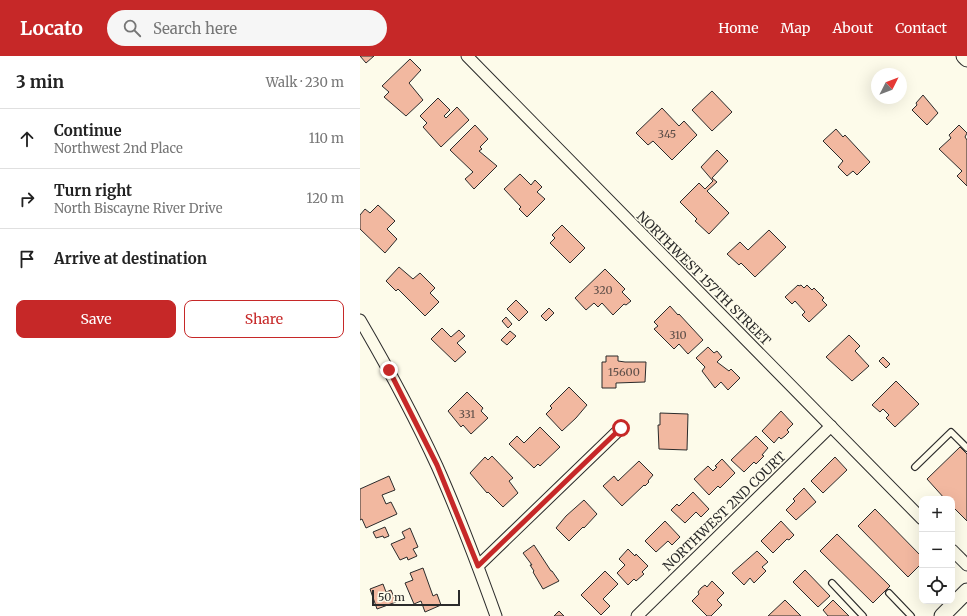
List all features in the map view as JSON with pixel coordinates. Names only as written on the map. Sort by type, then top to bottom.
[{"type":"street","name":"NORTHWEST 157TH STREET","points":[[467,56],[919,516]]},
{"type":"street","points":[[964,56],[967,59]]},
{"type":"street","points":[[360,320],[399,389],[428,446],[453,503],[496,616]]},
{"type":"street","name":"NORTHWEST 2ND COURT","points":[[637,616],[831,426]]},
{"type":"street","points":[[478,566],[621,428]]},
{"type":"street","points":[[955,553],[967,565]]},
{"type":"street","points":[[942,616],[967,591]]},
{"type":"lane","points":[[915,467],[951,432],[967,448]]},
{"type":"lane","points":[[832,584],[863,616]]},
{"type":"lane","points":[[889,593],[911,616]]},
{"type":"building","points":[[360,56],[374,56],[366,63]]},
{"type":"building","points":[[410,59],[421,70],[409,83],[423,100],[406,116],[384,97],[389,92],[382,86]]},
{"type":"building","points":[[712,91],[732,112],[712,131],[692,110]]},
{"type":"building","points":[[923,95],[938,113],[927,125],[912,110]]},
{"type":"building","points":[[438,98],[450,110],[444,116],[446,118],[457,107],[469,120],[441,147],[423,127],[427,123],[420,116]]},
{"type":"building","points":[[662,108],[679,126],[684,121],[697,135],[672,160],[653,141],[648,145],[636,133]]},
{"type":"building","points":[[475,125],[488,139],[480,147],[482,149],[479,151],[497,166],[474,189],[465,179],[473,172],[450,150]]},
{"type":"building","points":[[959,125],[967,133],[965,137],[967,140],[967,186],[957,176],[962,171],[939,149],[951,138],[949,135]]},
{"type":"building","points":[[836,129],[843,137],[845,135],[870,162],[857,175],[853,171],[847,176],[838,167],[843,161],[823,141]]},
{"type":"building","points":[[717,150],[728,161],[712,178],[717,182],[707,191],[729,213],[709,234],[695,221],[697,219],[680,202],[699,183],[705,189],[713,181],[701,167]]},
{"type":"building","points":[[520,174],[531,185],[535,180],[542,187],[537,192],[545,199],[527,217],[519,209],[521,207],[504,189]]},
{"type":"building","points":[[378,205],[395,221],[387,229],[397,239],[385,253],[360,229],[360,215],[365,209],[370,213]]},
{"type":"building","points":[[562,225],[585,248],[570,263],[550,243],[555,238],[552,235]]},
{"type":"building","points":[[769,230],[786,247],[755,277],[741,263],[739,265],[727,254],[740,242],[748,250]]},
{"type":"building","points":[[399,267],[413,279],[420,273],[435,288],[430,293],[439,302],[425,316],[398,289],[396,291],[386,281]]},
{"type":"building","points":[[605,269],[625,289],[622,292],[631,301],[626,305],[624,304],[613,315],[602,303],[598,307],[594,303],[586,310],[575,298]]},
{"type":"building","points":[[798,285],[801,285],[804,288],[807,285],[812,290],[814,288],[824,298],[822,300],[827,305],[809,322],[802,315],[805,312],[795,301],[792,304],[785,297]]},
{"type":"building","points":[[516,300],[528,312],[519,321],[507,309]]},
{"type":"building","points":[[670,306],[703,340],[688,354],[679,344],[674,349],[654,329],[658,326],[654,322]]},
{"type":"building","points":[[549,308],[554,313],[546,321],[541,316]]},
{"type":"building","points":[[506,317],[512,324],[508,328],[502,321]]},
{"type":"building","points":[[442,328],[451,337],[459,330],[465,336],[457,343],[466,352],[455,362],[431,339]]},
{"type":"building","points":[[510,331],[516,336],[507,345],[501,340]]},
{"type":"building","points":[[849,335],[860,346],[855,351],[869,366],[852,381],[826,357]]},
{"type":"building","points":[[708,347],[714,353],[717,351],[722,357],[717,362],[729,371],[731,369],[740,378],[728,390],[721,382],[715,388],[702,371],[705,367],[696,358]]},
{"type":"building","points":[[606,356],[618,356],[618,361],[646,362],[645,382],[616,383],[616,388],[602,388],[602,362],[606,362]]},
{"type":"building","points":[[883,357],[890,364],[886,368],[879,361]]},
{"type":"building","points":[[896,381],[919,404],[895,427],[886,418],[889,415],[883,409],[880,412],[872,405]]},
{"type":"building","points":[[569,387],[587,405],[562,431],[546,414],[552,408],[550,406]]},
{"type":"building","points":[[467,392],[483,408],[481,411],[488,418],[471,434],[463,425],[461,427],[448,411]]},
{"type":"building","points":[[781,411],[793,424],[787,430],[789,432],[785,436],[781,439],[779,437],[774,443],[762,431]]},
{"type":"building","points":[[660,413],[688,414],[687,450],[659,449],[658,425],[660,425]]},
{"type":"building","points":[[540,427],[560,447],[540,466],[538,464],[534,468],[509,444],[517,436],[524,443]]},
{"type":"building","points":[[756,436],[768,448],[762,455],[764,456],[756,464],[754,462],[744,472],[731,460]]},
{"type":"building","points":[[960,447],[967,454],[967,521],[955,509],[955,496],[942,496],[927,479]]},
{"type":"building","points":[[492,456],[513,478],[509,481],[518,493],[503,507],[488,492],[487,493],[470,473],[485,457],[488,460]]},
{"type":"building","points":[[835,457],[847,470],[823,493],[811,481]]},
{"type":"building","points":[[722,459],[735,473],[720,488],[718,486],[709,495],[694,479],[708,466],[713,471],[717,467],[715,466]]},
{"type":"building","points":[[639,461],[653,475],[645,486],[644,485],[622,506],[603,486],[614,476],[618,481]]},
{"type":"building","points":[[389,476],[395,490],[382,495],[386,504],[391,502],[397,514],[366,528],[362,519],[360,520],[360,489]]},
{"type":"building","points":[[804,488],[816,502],[796,520],[786,510],[795,501],[793,499]]},
{"type":"building","points":[[693,492],[709,509],[701,517],[696,512],[685,523],[671,510],[677,504],[679,506]]},
{"type":"building","points":[[584,500],[597,514],[569,541],[556,528],[566,516]]},
{"type":"building","points":[[875,509],[919,554],[919,566],[908,577],[858,526]]},
{"type":"building","points":[[665,521],[680,537],[672,545],[668,541],[656,552],[645,541]]},
{"type":"building","points":[[781,521],[794,535],[789,540],[787,539],[773,553],[761,541]]},
{"type":"building","points":[[385,527],[389,536],[384,538],[383,536],[376,538],[373,532]]},
{"type":"building","points":[[410,528],[418,547],[413,549],[417,556],[408,560],[407,557],[400,560],[391,544],[405,538],[402,532]]},
{"type":"building","points":[[837,534],[890,586],[873,603],[820,551]]},
{"type":"building","points":[[534,545],[559,581],[543,589],[533,572],[534,571],[530,565],[532,565],[523,553]]},
{"type":"building","points":[[628,549],[635,556],[636,554],[648,566],[642,572],[644,574],[636,581],[634,579],[628,585],[617,573],[625,565],[619,559]]},
{"type":"building","points":[[757,551],[768,562],[762,567],[766,571],[754,583],[750,578],[744,585],[732,573]]},
{"type":"building","points":[[423,568],[433,596],[437,594],[441,605],[425,612],[421,601],[414,604],[405,583],[413,580],[410,573]]},
{"type":"building","points":[[805,570],[830,596],[818,607],[793,582]]},
{"type":"building","points":[[605,571],[618,584],[603,599],[610,606],[601,615],[581,595]]},
{"type":"building","points":[[712,581],[724,593],[717,600],[722,605],[711,616],[707,616],[692,601],[699,594],[698,592],[701,588],[705,585],[707,587]]},
{"type":"building","points":[[383,584],[386,592],[391,590],[396,602],[377,609],[370,589]]},
{"type":"building","points":[[785,600],[801,616],[768,616]]},
{"type":"building","points":[[833,600],[849,616],[828,616],[823,610]]},
{"type":"building","points":[[559,611],[564,616],[554,616]]},
{"type":"route","points":[[389,370],[437,465],[478,566],[621,428]]}]
